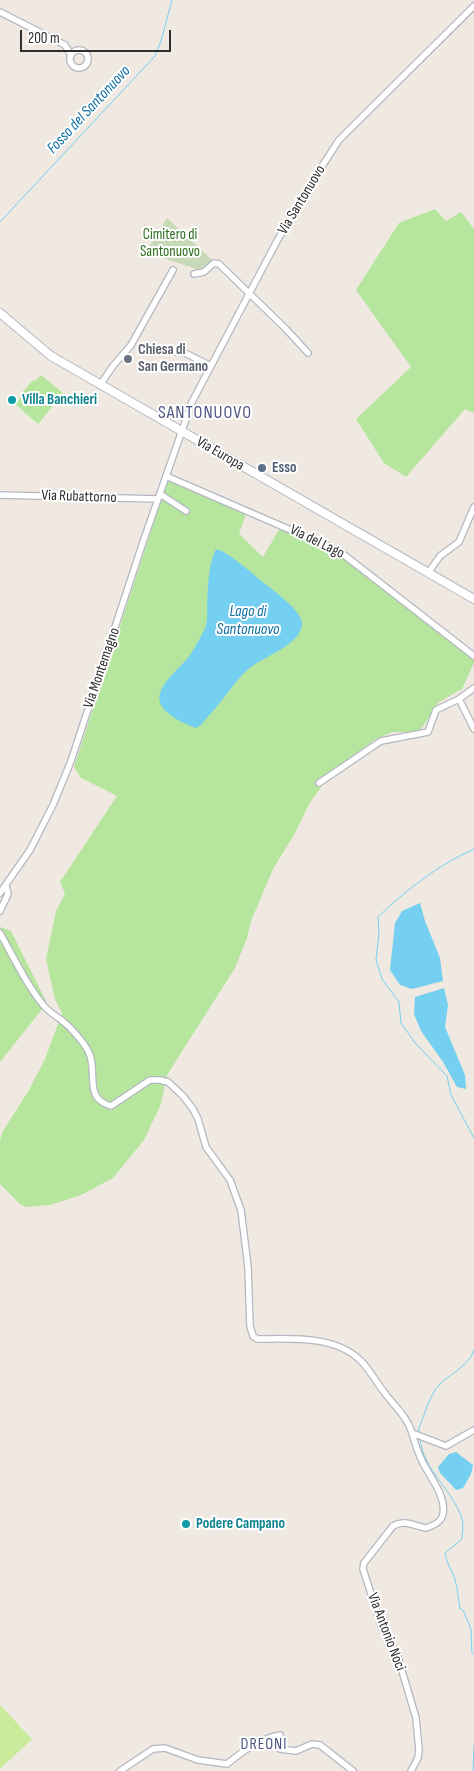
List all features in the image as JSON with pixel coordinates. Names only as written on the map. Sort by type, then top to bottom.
[{"type":"main road","name":"Via Europa","points":[[0,314],[40,349],[181,432],[474,599]]},
{"type":"street","name":"Via Santonuovo","points":[[181,432],[192,402],[250,293],[301,199],[338,140],[474,6]]},
{"type":"street","points":[[0,12],[65,45],[71,56]]},
{"type":"street","points":[[194,274],[204,272],[213,264],[218,263],[286,328],[308,353]]},
{"type":"street","points":[[100,385],[112,366],[131,345],[173,270]]},
{"type":"street","points":[[175,352],[183,352],[211,366]]},
{"type":"street","name":"Via Montemagno","points":[[0,894],[30,850],[53,805],[72,761],[181,432]]},
{"type":"street","name":"Via del Lago","points":[[166,476],[335,548],[474,656]]},
{"type":"street","name":"Via Rubattorno","points":[[0,494],[159,497]]},
{"type":"street","points":[[159,497],[186,511]]},
{"type":"street","points":[[428,573],[440,556],[459,542],[474,507]]},
{"type":"street","points":[[319,783],[381,741],[428,732],[436,710],[459,699],[474,688]]},
{"type":"street","points":[[459,699],[474,730]]},
{"type":"street","points":[[0,911],[8,894],[6,886]]},
{"type":"street","points":[[0,934],[26,982],[42,1004],[48,1011],[66,1024],[89,1053],[92,1062],[93,1089],[106,1104],[111,1106],[150,1080],[160,1080],[168,1082],[193,1109],[206,1146],[230,1180],[241,1210],[248,1267],[250,1326],[253,1336],[257,1339],[318,1341],[340,1347],[351,1353],[360,1361],[384,1394],[404,1416],[412,1433],[446,1446],[474,1430]]},
{"type":"street","name":"Via Antonio Noci","points":[[410,1771],[418,1758],[419,1750],[416,1718],[397,1654],[382,1628],[363,1569],[364,1563],[393,1526],[399,1523],[407,1523],[426,1528],[439,1521],[443,1516],[442,1496],[424,1464],[415,1445],[412,1433]]},
{"type":"street","points":[[120,1771],[153,1749],[159,1748],[165,1748],[198,1760],[227,1764],[256,1743],[268,1737],[280,1735],[280,1748],[296,1751],[312,1744],[320,1745],[353,1771]]},
{"type":"green space","points":[[435,209],[446,221],[461,212],[474,229],[474,413],[465,409],[406,477],[384,463],[356,419],[411,367],[356,290],[399,223]]},
{"type":"green space","name":"Cimitero di Santonuovo","points":[[167,218],[212,260],[208,267],[204,265],[202,271],[146,252]]},
{"type":"green space","points":[[41,375],[63,393],[38,424],[15,404],[33,380],[35,381]]},
{"type":"green space","points":[[168,479],[246,514],[239,534],[263,557],[280,528],[336,552],[474,659],[474,663],[462,689],[439,702],[419,732],[392,732],[374,740],[332,772],[309,804],[295,833],[273,869],[251,921],[247,938],[235,968],[167,1075],[161,1104],[144,1140],[113,1178],[81,1195],[50,1205],[27,1207],[21,1205],[0,1184],[0,1140],[3,1131],[29,1090],[45,1059],[62,1013],[55,999],[46,959],[56,911],[65,894],[60,882],[117,796],[81,778],[74,767]]},
{"type":"green space","points":[[0,927],[11,931],[47,1003],[0,1062]]},
{"type":"green space","points":[[0,1705],[32,1739],[0,1769]]},
{"type":"water","name":"Lago di Santonuovo","points":[[216,549],[235,559],[283,598],[299,615],[302,625],[300,631],[291,642],[257,663],[243,675],[201,725],[196,728],[175,718],[166,711],[160,702],[160,696],[165,683],[190,655],[205,628],[211,562]]},
{"type":"water","points":[[420,903],[440,958],[443,981],[412,989],[400,985],[390,970],[395,923],[402,911]]},
{"type":"water","points":[[444,988],[448,1005],[445,1027],[465,1075],[466,1089],[457,1087],[443,1062],[421,1031],[414,1014],[415,997]]},
{"type":"water","points":[[456,1452],[473,1465],[471,1474],[463,1488],[456,1490],[440,1473],[438,1467],[449,1454]]},
{"type":"waterway","name":"Fosso del Santonuovo","points":[[0,222],[155,56],[172,0]]},
{"type":"waterway","points":[[474,849],[423,879],[378,917],[379,933],[376,960],[382,979],[399,1002],[401,1023],[416,1044],[447,1076],[451,1095],[474,1138]]},
{"type":"waterway","points":[[419,1432],[426,1409],[435,1390],[467,1362],[474,1350]]},
{"type":"waterway","points":[[420,1439],[422,1450],[432,1470],[452,1499],[462,1519],[462,1539],[445,1553],[456,1583],[460,1609],[463,1610],[471,1629],[472,1653],[474,1655]]},
{"type":"waterway","points":[[473,1771],[474,1745]]},
{"type":"place","name":"Chiesa di San Germano","points":[[128,359]]},
{"type":"place","name":"Villa Banchieri","points":[[12,400]]},
{"type":"place","name":"Esso","points":[[262,468]]},
{"type":"place","name":"Podere Campano","points":[[186,1524]]},
{"type":"district","name":"SANTONUOVO","points":[[205,413]]},
{"type":"district","name":"DREONI","points":[[264,1745]]}]
